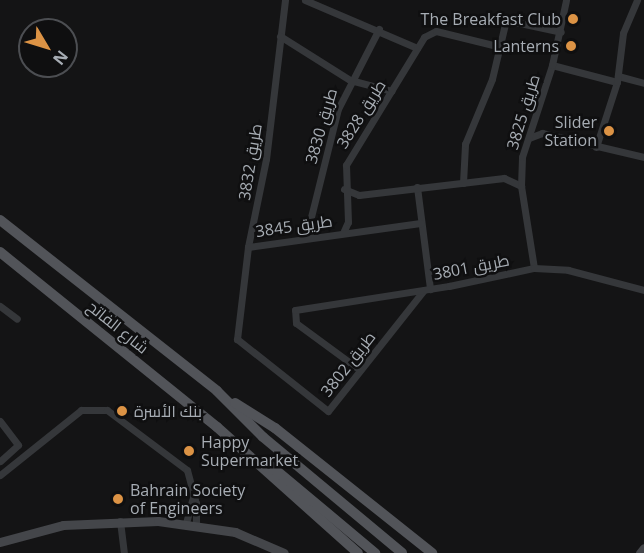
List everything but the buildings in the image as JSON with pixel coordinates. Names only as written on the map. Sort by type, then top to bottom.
[{"type":"main road","name":"شارع الفاتح","points":[[0,220],[217,391],[275,428],[432,553]]},
{"type":"main road","name":"شارع الفاتح","points":[[0,252],[217,427],[358,553]]},
{"type":"main road","name":"شارع الفاتح","points":[[217,391],[263,437],[402,553]]},
{"type":"main road","name":"شارع الفاتح","points":[[217,427],[274,468],[375,553]]},
{"type":"street","name":"طريق 3832","points":[[236,329],[248,247],[266,159],[285,0]]},
{"type":"street","points":[[305,0],[379,29],[417,48],[426,35],[436,31],[501,47]]},
{"type":"street","name":"طريق 3825","points":[[534,268],[521,186],[522,157],[552,65],[561,32],[566,0]]},
{"type":"street","points":[[596,147],[618,79],[623,33],[637,0]]},
{"type":"street","points":[[463,183],[465,144],[501,47],[506,20],[561,32]]},
{"type":"street","name":"طريق 3830","points":[[313,236],[309,225],[338,109],[350,80],[379,29]]},
{"type":"street","points":[[280,36],[350,80],[392,91]]},
{"type":"street","name":"طريق 3828","points":[[343,233],[348,222],[344,189],[346,165],[417,48]]},
{"type":"street","points":[[552,65],[644,83]]},
{"type":"street","points":[[529,138],[542,133],[644,157]]},
{"type":"street","points":[[344,189],[358,195],[504,178],[521,186]]},
{"type":"street","points":[[417,187],[427,290]]},
{"type":"street","name":"طريق 3845","points":[[248,247],[313,236],[420,223]]},
{"type":"street","name":"طريق 3801","points":[[360,370],[296,323],[293,314],[301,308],[427,290],[534,268],[568,270],[644,290]]},
{"type":"street","name":"طريق 3802","points":[[236,329],[243,348],[328,411],[427,290]]},
{"type":"street","points":[[0,306],[17,319]]},
{"type":"street","points":[[0,475],[81,410],[99,408],[115,414],[178,461],[193,480],[191,524]]},
{"type":"street","points":[[0,421],[18,445],[0,461],[8,469]]},
{"type":"street","points":[[120,521],[124,553]]},
{"type":"street","points":[[0,542],[63,525],[120,521],[191,524],[235,532],[284,553]]},
{"type":"street","points":[[640,553],[644,548]]},
{"type":"place","name":"The Breakfast Club","points":[[573,19]]},
{"type":"place","name":"Lanterns","points":[[571,46]]},
{"type":"place","name":"Slider Station","points":[[609,131]]},
{"type":"place","name":"بنك الأسرة","points":[[122,411]]},
{"type":"place","name":"Happy Supermarket","points":[[189,451]]},
{"type":"place","name":"Bahrain Society of Engineers","points":[[118,499]]}]
